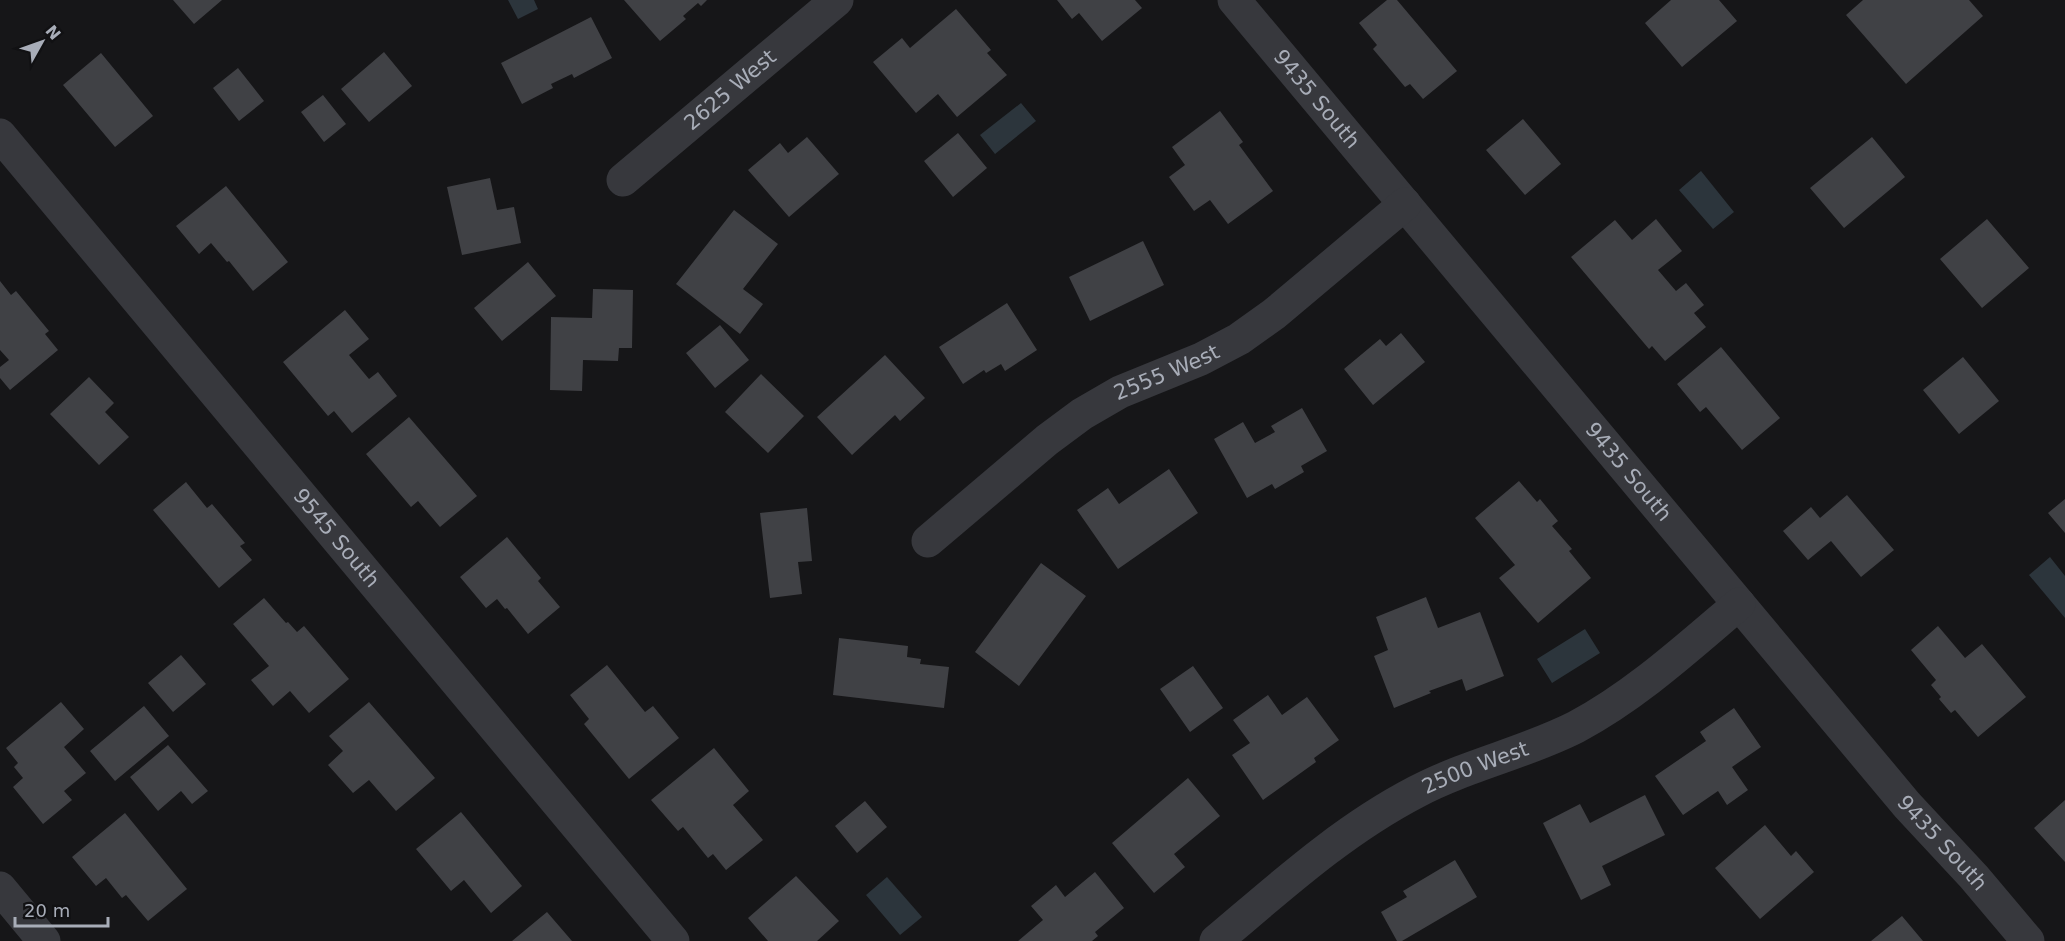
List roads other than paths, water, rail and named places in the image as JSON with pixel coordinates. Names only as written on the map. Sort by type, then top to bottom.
[{"type":"street","name":"2625 West","points":[[623,180],[837,0]]},
{"type":"street","name":"9435 South","points":[[1234,0],[1907,805],[1974,877],[2028,941]]},
{"type":"street","name":"9545 South","points":[[0,135],[673,941]]},
{"type":"street","name":"2555 West","points":[[928,541],[1047,440],[1082,414],[1120,392],[1201,359],[1239,339],[1283,306],[1405,204]]},
{"type":"street","name":"2500 West","points":[[1216,941],[1309,862],[1363,823],[1427,787],[1470,767],[1575,727],[1658,673],[1739,604]]},
{"type":"street","points":[[0,888],[27,935]]}]
